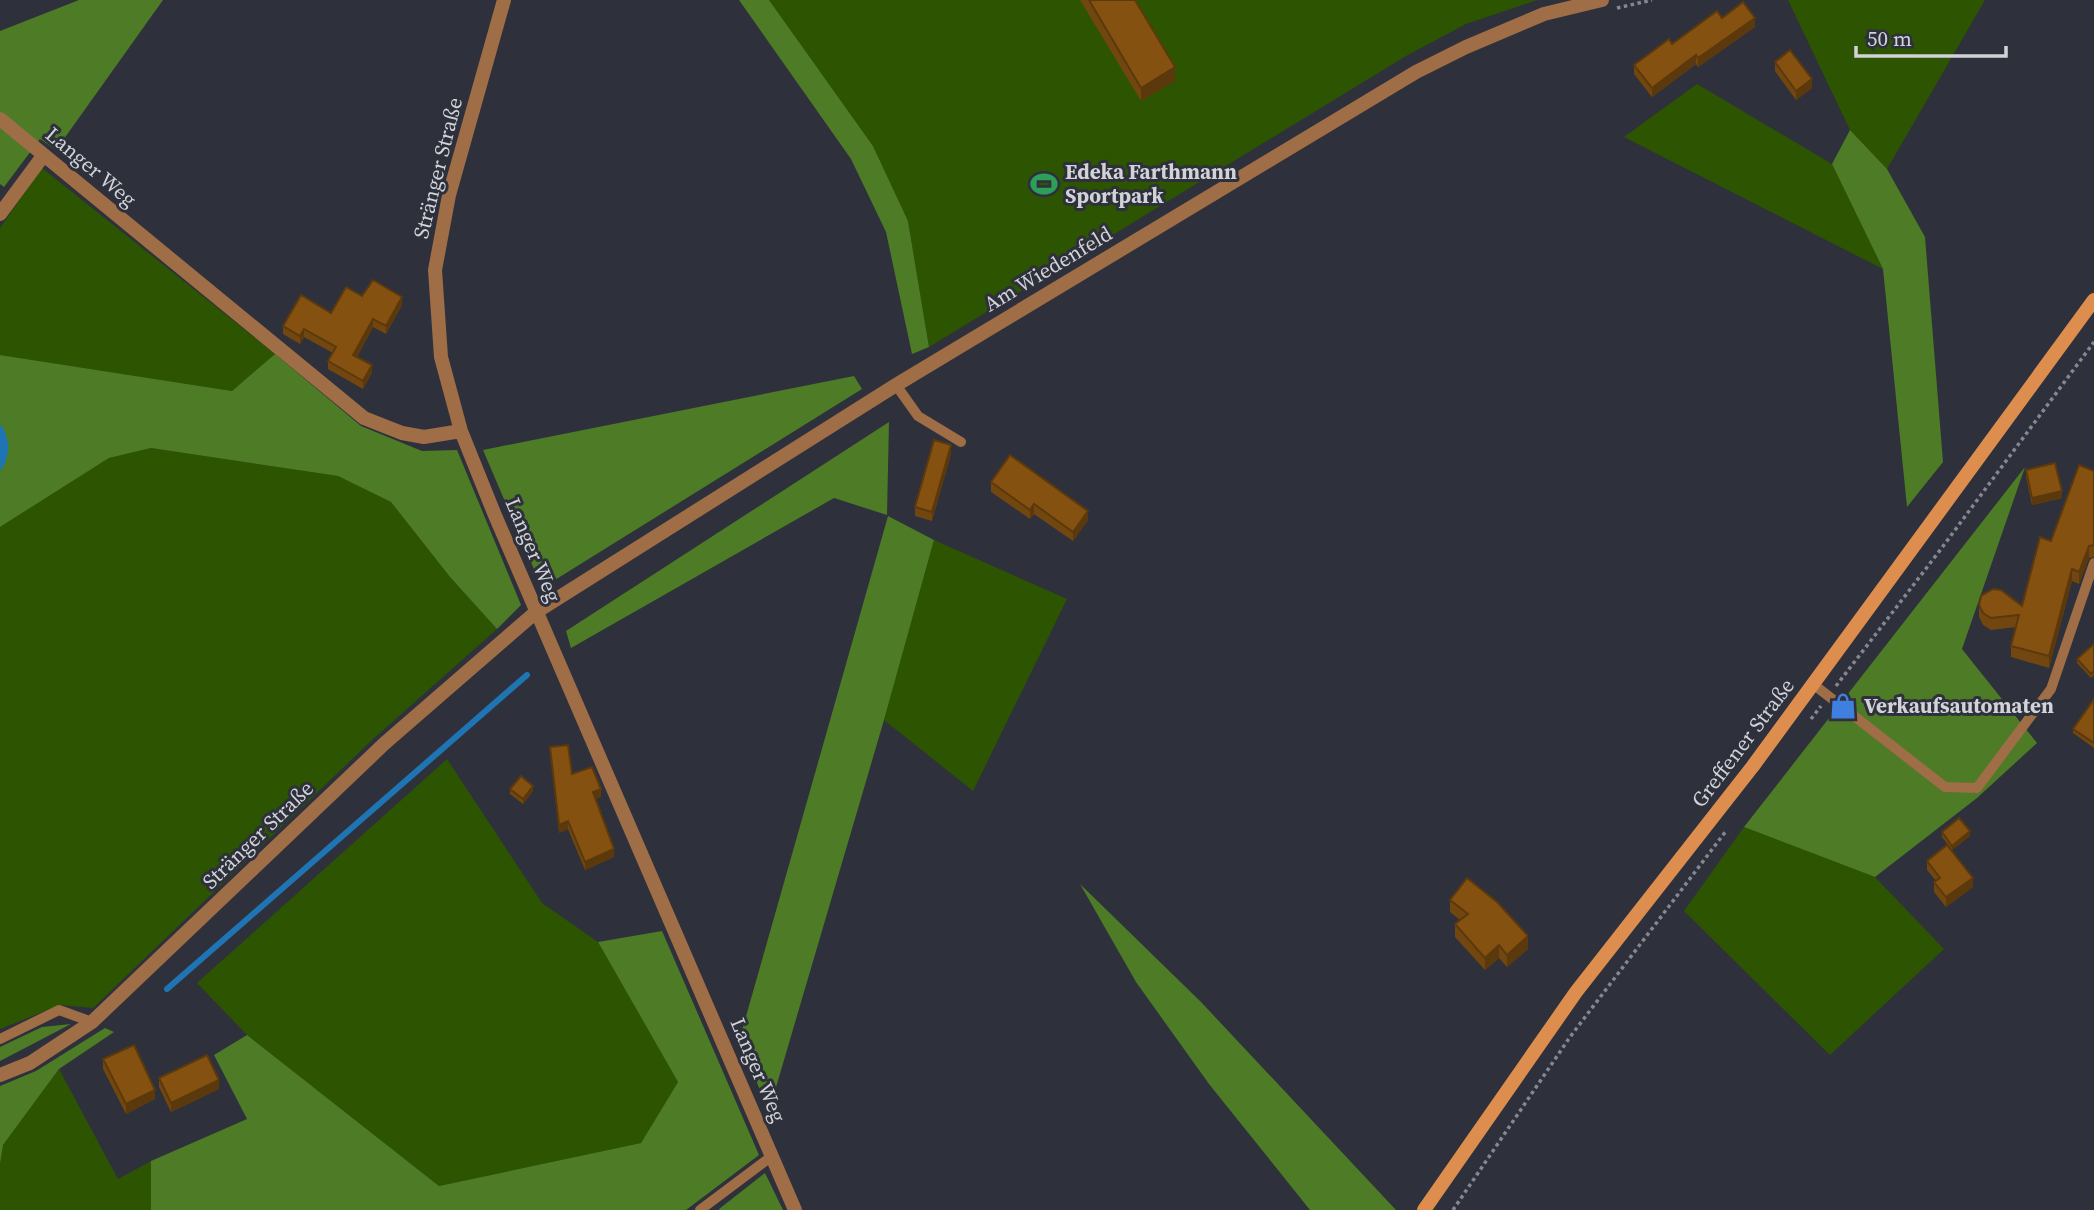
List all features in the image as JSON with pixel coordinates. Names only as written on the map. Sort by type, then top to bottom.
[{"type":"main road","name":"Greffener Straße","points":[[1424,1210],[1576,992],[1753,766],[2094,300]]},
{"type":"street","name":"Stränger Straße","points":[[461,430],[441,358],[435,270],[449,195],[505,0]]},
{"type":"street","name":"Am Wiedenfeld","points":[[536,612],[896,385],[1416,72],[1466,47],[1544,14],[1607,5]]},
{"type":"street","name":"Langer Weg","points":[[0,119],[363,418],[402,433],[424,437],[461,430],[536,612],[795,1210]]},
{"type":"street","points":[[0,214],[43,156]]},
{"type":"street","name":"Stränger Straße","points":[[0,1074],[30,1063],[92,1022],[384,743],[536,612]]},
{"type":"lane","points":[[896,385],[918,416],[961,442]]},
{"type":"lane","points":[[1813,684],[1945,787],[1977,788],[2051,689],[2094,563]]},
{"type":"lane","points":[[0,1039],[59,1010],[92,1022]]},
{"type":"lane","points":[[700,1210],[772,1156]]},
{"type":"path","points":[[1607,5],[1652,0]]},
{"type":"path","points":[[1803,729],[1941,550],[2094,342]]},
{"type":"path","points":[[1453,1210],[1570,1037],[1728,828]]},
{"type":"green space","points":[[79,0],[163,0],[56,150],[40,139],[4,187],[0,184],[0,31]]},
{"type":"green space","points":[[739,0],[769,0],[873,146],[908,221],[929,347],[912,354],[886,232],[851,159]]},
{"type":"green space","name":"Edeka Farthmann Sportpark","points":[[769,0],[1537,0],[1466,24],[1406,56],[929,347],[908,221],[873,146]]},
{"type":"green space","points":[[1788,0],[1985,0],[1887,169],[1850,130]]},
{"type":"green space","points":[[1697,84],[1832,164],[1883,269],[1624,137]]},
{"type":"green space","points":[[1850,130],[1887,169],[1925,237],[1943,462],[1907,507],[1883,269],[1832,164]]},
{"type":"green space","points":[[42,168],[275,354],[232,391],[0,355],[0,228]]},
{"type":"green space","points":[[275,354],[361,426],[422,451],[457,450],[521,605],[497,629],[450,577],[391,502],[338,476],[151,448],[109,458],[0,527],[0,355],[232,391]]},
{"type":"green space","points":[[854,376],[862,389],[542,588],[483,450]]},
{"type":"green space","points":[[889,422],[887,515],[834,498],[571,648],[566,631]]},
{"type":"green space","points":[[151,448],[338,476],[391,502],[450,577],[497,629],[372,740],[93,1008],[60,1005],[0,1029],[0,527],[109,458]]},
{"type":"green space","points":[[2025,467],[1962,649],[2037,743],[1977,798],[1875,877],[1744,827]]},
{"type":"green space","points":[[888,516],[934,540],[769,1111],[739,1041]]},
{"type":"green space","points":[[934,540],[1067,599],[973,791],[884,720]]},
{"type":"green space","points":[[447,759],[542,903],[598,942],[678,1082],[641,1143],[439,1186],[247,1035],[197,983]]},
{"type":"green space","points":[[1744,827],[1875,877],[1944,949],[1830,1055],[1684,911]]},
{"type":"green space","points":[[1080,884],[1201,1002],[1396,1210],[1310,1210],[1209,1084],[1136,982]]},
{"type":"green space","points":[[662,931],[759,1155],[686,1210],[151,1210],[151,1161],[247,1119],[214,1055],[247,1035],[439,1186],[641,1143],[678,1082],[598,942]]},
{"type":"green space","points":[[71,1024],[0,1061],[0,1047],[42,1027]]},
{"type":"green space","points":[[105,1028],[114,1032],[59,1069],[3,1145],[0,1164],[0,1086],[36,1071]]},
{"type":"green space","points":[[59,1069],[118,1179],[151,1161],[151,1210],[0,1210],[0,1164],[3,1145]]},
{"type":"green space","points":[[765,1173],[783,1210],[719,1210],[719,1209]]},
{"type":"water","points":[[0,424],[6,435],[8,448],[4,466],[0,471]]},
{"type":"building","points":[[1089,0],[1135,0],[1175,67],[1141,88]]},
{"type":"building","points":[[1743,2],[1755,18],[1698,58],[1696,55],[1652,88],[1634,65],[1669,39],[1672,44],[1717,11],[1722,18]]},
{"type":"building","points":[[1790,50],[1812,79],[1796,91],[1775,62]]},
{"type":"building","points":[[373,280],[402,297],[386,326],[373,319],[353,355],[372,365],[363,381],[328,361],[336,347],[304,329],[300,336],[283,326],[301,295],[331,313],[346,287],[362,296]]},
{"type":"building","points":[[934,440],[951,445],[932,512],[915,507]]},
{"type":"building","points":[[1010,455],[1088,511],[1073,532],[1034,504],[1030,510],[991,482]]},
{"type":"building","points":[[2055,463],[2062,491],[2032,498],[2026,470]]},
{"type":"building","points":[[2079,465],[2094,471],[2094,545],[2089,546],[2079,572],[2072,569],[2049,656],[2011,646],[2019,615],[1991,618],[1983,613],[1979,605],[1981,596],[1993,589],[2001,590],[2022,606],[2040,537],[2051,541]]},
{"type":"building","points":[[2094,644],[2094,671],[2091,674],[2077,659]]},
{"type":"building","points":[[2094,699],[2094,743],[2073,729]]},
{"type":"building","points":[[568,745],[572,774],[592,767],[601,789],[593,792],[614,849],[585,862],[568,821],[559,825],[550,747]]},
{"type":"building","points":[[521,776],[533,786],[523,799],[510,789]]},
{"type":"building","points":[[1959,818],[1970,831],[1952,846],[1942,832]]},
{"type":"building","points":[[1947,845],[1973,878],[1946,897],[1934,882],[1940,878],[1927,861]]},
{"type":"building","points":[[1467,878],[1497,902],[1528,936],[1507,955],[1499,945],[1485,958],[1455,924],[1468,914],[1450,900]]},
{"type":"building","points":[[134,1045],[155,1090],[126,1104],[103,1059]]},
{"type":"building","points":[[207,1055],[219,1080],[171,1103],[159,1078]]},
{"type":"waterway","points":[[167,989],[527,675]]},
{"type":"place","name":"Edeka Farthmann Sportpark","points":[[1044,184]]},
{"type":"place","name":"Verkaufsautomaten","points":[[1843,706]]}]
